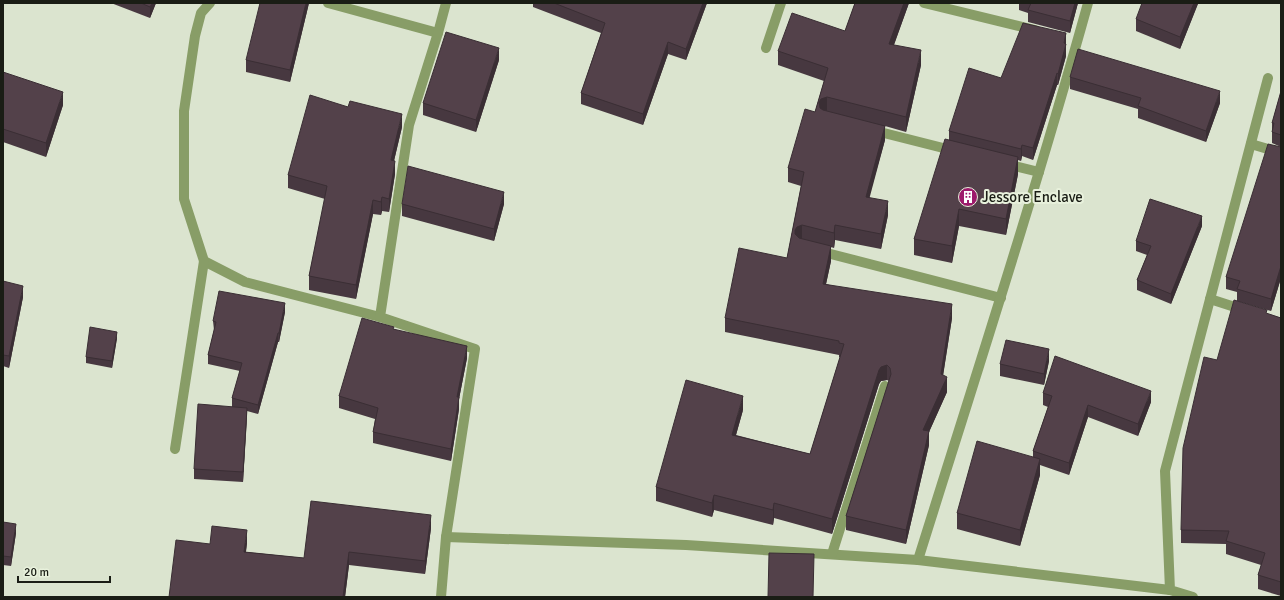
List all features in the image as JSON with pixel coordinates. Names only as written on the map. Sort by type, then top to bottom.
[{"type":"street","points":[[175,449],[204,260],[184,199],[184,111],[195,36],[201,13],[210,3]]},
{"type":"street","points":[[328,3],[438,33]]},
{"type":"street","points":[[380,317],[409,125],[446,3]]},
{"type":"street","points":[[766,48],[781,3]]},
{"type":"street","points":[[924,3],[1047,33]]},
{"type":"street","points":[[918,560],[1001,298],[1039,172],[1073,40],[1088,3]]},
{"type":"street","points":[[1170,590],[1165,471],[1268,78]]},
{"type":"street","points":[[864,127],[963,153]]},
{"type":"street","points":[[1251,144],[1281,154]]},
{"type":"street","points":[[993,160],[1039,172]]},
{"type":"street","points":[[808,248],[1001,298]]},
{"type":"street","points":[[204,260],[245,282],[380,317],[475,349],[446,537],[441,597]]},
{"type":"street","points":[[1210,299],[1252,312]]},
{"type":"street","points":[[832,554],[885,386]]},
{"type":"street","points":[[446,537],[686,545],[918,560],[1170,590],[1193,597]]},
{"type":"building","points":[[141,3],[152,3],[150,7]]},
{"type":"building","points":[[260,3],[306,3],[290,70],[246,60]]},
{"type":"building","points":[[554,3],[703,3],[686,49],[668,42],[643,114],[581,93],[605,23]]},
{"type":"building","points":[[855,3],[904,3],[889,44],[921,50],[906,117],[827,97],[821,99],[819,102],[820,108],[823,110],[885,126],[866,197],[888,201],[881,234],[835,225],[834,233],[802,225],[797,227],[795,234],[799,238],[831,246],[823,284],[952,304],[941,374],[947,377],[923,430],[929,431],[906,530],[846,516],[891,374],[890,368],[887,365],[881,367],[879,370],[832,519],[774,503],[773,510],[714,495],[712,503],[656,487],[686,380],[743,396],[732,435],[810,454],[844,344],[839,343],[839,341],[725,318],[739,248],[787,258],[804,172],[788,168],[805,109],[815,112],[828,68],[778,51],[792,13],[845,31]]},
{"type":"building","points":[[1031,3],[1075,3],[1070,21],[1028,10]]},
{"type":"building","points":[[1142,3],[1194,3],[1180,37],[1136,19]]},
{"type":"building","points":[[1023,23],[1066,33],[1064,43],[1066,44],[1058,74],[1057,73],[1033,148],[1022,145],[1021,149],[949,131],[969,68],[1001,78]]},
{"type":"building","points":[[446,32],[499,48],[476,120],[423,103]]},
{"type":"building","points":[[1078,49],[1220,91],[1206,131],[1138,106],[1141,98],[1070,77]]},
{"type":"building","points":[[3,72],[63,92],[46,143],[3,129]]},
{"type":"building","points":[[1281,91],[1281,135],[1272,132],[1274,123],[1272,123]]},
{"type":"building","points":[[310,95],[348,107],[350,101],[402,114],[391,160],[395,161],[389,199],[382,197],[381,202],[373,200],[356,285],[309,276],[327,186],[288,175]]},
{"type":"building","name":"Jessore Enclave","points":[[945,139],[1018,157],[1006,219],[959,209],[952,246],[914,239]]},
{"type":"building","points":[[1268,144],[1281,147],[1281,266],[1271,299],[1237,289],[1240,281],[1226,277]]},
{"type":"building","points":[[408,166],[504,192],[494,229],[402,204]]},
{"type":"building","points":[[1150,199],[1202,216],[1171,294],[1137,280],[1151,246],[1136,241]]},
{"type":"building","points":[[3,281],[23,286],[9,356],[3,355]]},
{"type":"building","points":[[219,291],[285,303],[279,333],[258,405],[232,398],[242,363],[208,355],[216,322],[213,321]]},
{"type":"building","points":[[1234,300],[1267,310],[1266,313],[1281,318],[1281,582],[1258,575],[1265,553],[1226,541],[1229,531],[1181,530],[1183,448],[1204,357],[1217,360]]},
{"type":"building","points":[[362,318],[394,327],[393,329],[467,346],[457,397],[459,397],[451,449],[373,432],[378,408],[339,396]]},
{"type":"building","points":[[90,327],[117,332],[112,361],[86,357]]},
{"type":"building","points":[[1006,340],[1049,349],[1044,374],[1000,364]]},
{"type":"building","points":[[1055,356],[1151,391],[1138,424],[1088,405],[1069,463],[1033,451],[1052,396],[1043,393]]},
{"type":"building","points":[[198,404],[247,408],[243,472],[194,469]]},
{"type":"building","points":[[977,441],[1040,459],[1020,530],[957,513]]},
{"type":"building","points":[[311,501],[431,515],[425,561],[349,552],[343,597],[169,597],[176,540],[210,544],[212,526],[247,530],[244,552],[304,558]]},
{"type":"building","points":[[3,522],[16,524],[11,557],[3,556]]},
{"type":"building","points":[[769,553],[814,554],[813,597],[768,597]]},
{"type":"place","name":"Jessore Enclave","points":[[968,197]]}]
